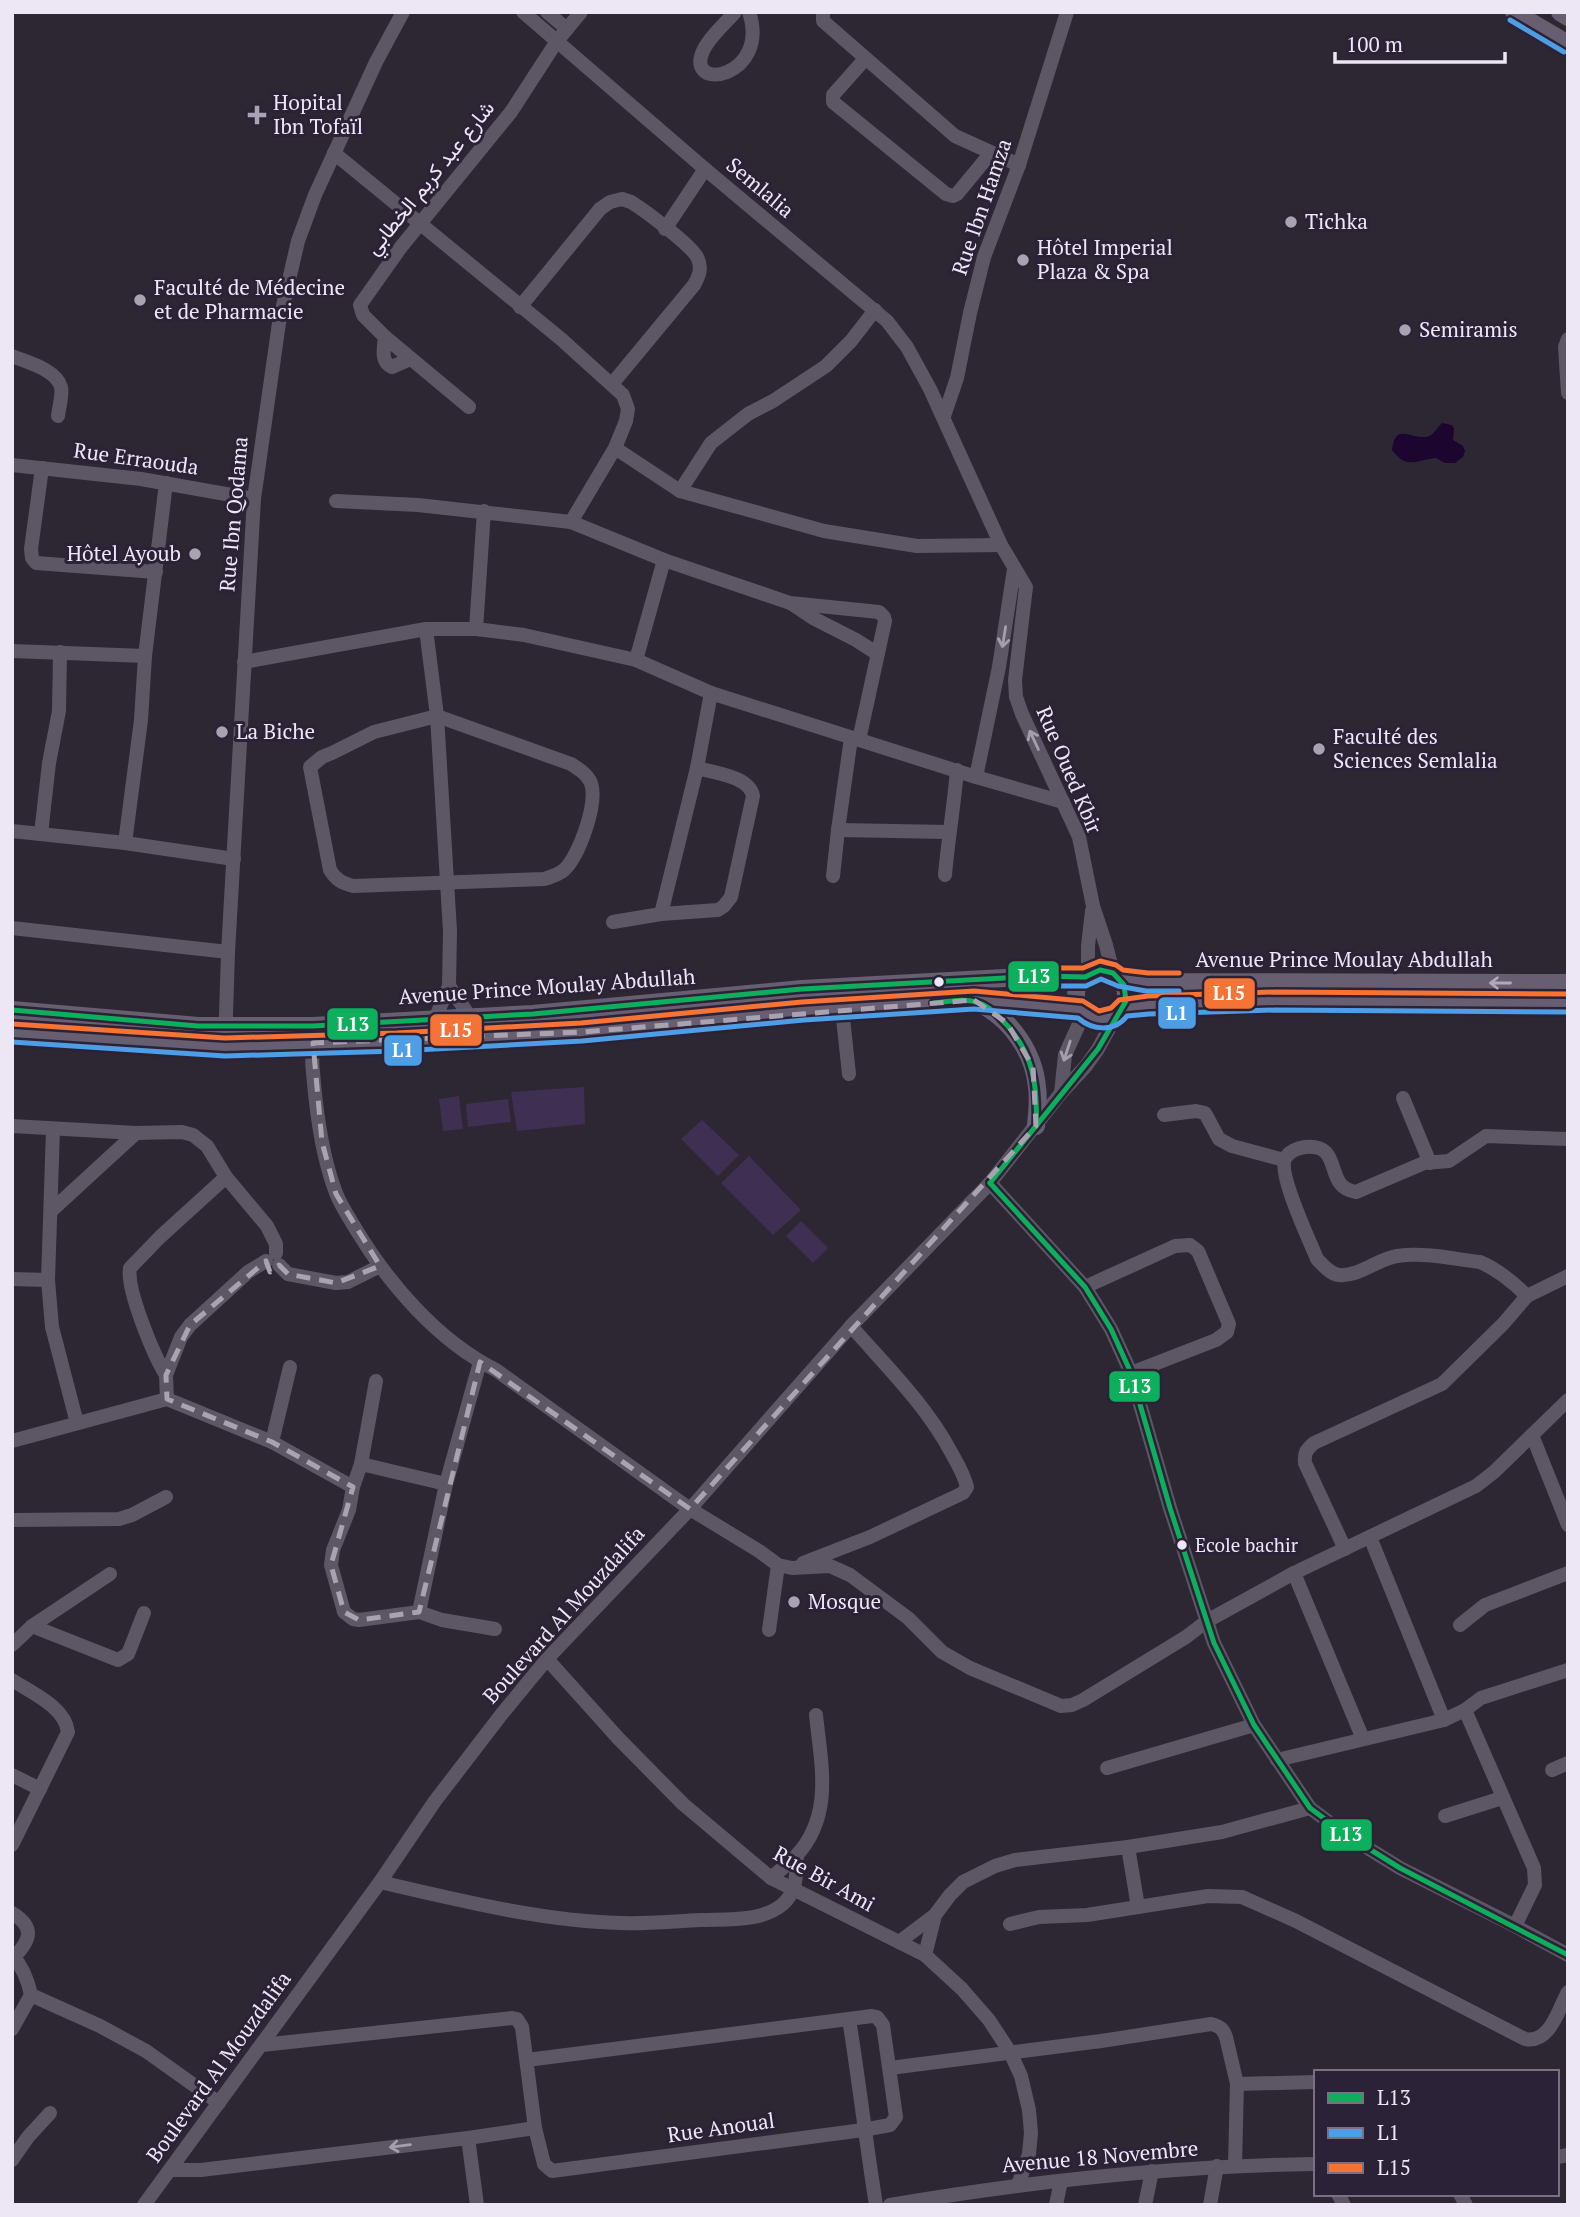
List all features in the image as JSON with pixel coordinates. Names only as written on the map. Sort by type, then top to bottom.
[{"type":"main road","points":[[1514,12],[1568,44]]},
{"type":"main road","points":[[1560,12],[1568,17]]},
{"type":"main road","points":[[1100,970],[1116,975],[1126,993],[1119,1012],[1108,1019],[1100,1020],[1083,1011],[1076,996],[1080,982],[1086,975],[1100,970]]},
{"type":"main road","name":"Avenue Prince Moulay Abdullah","points":[[12,1033],[225,1047],[435,1019],[533,1014],[802,989],[1086,975]]},
{"type":"main road","name":"Avenue Prince Moulay Abdullah","points":[[1116,975],[1147,982],[1568,983]]},
{"type":"main road","points":[[974,1000],[1007,1023],[1024,1046],[1038,1088],[1036,1126]]},
{"type":"main road","name":"Avenue Prince Moulay Abdullah","points":[[12,1010],[408,1042],[582,1032],[974,1000],[1083,1011]]},
{"type":"main road","name":"Avenue Prince Moulay Abdullah","points":[[1119,1012],[1148,1005],[1275,1000],[1568,1003]]},
{"type":"street","name":"Rue Ibn Qodama","points":[[225,1047],[254,499],[270,372],[286,288],[314,195],[376,62],[403,12]]},
{"type":"street","points":[[547,12],[567,29]]},
{"type":"street","name":"شارع عبد كريم الخطابي","points":[[469,407],[410,359],[392,367],[386,364],[385,337],[363,315],[360,305],[419,224],[511,112],[557,41],[581,12]]},
{"type":"street","points":[[735,12],[704,48],[701,62],[708,73],[722,75],[738,66],[751,46],[753,32],[749,12]]},
{"type":"street","points":[[823,12],[823,21],[955,136],[1019,165]]},
{"type":"street","name":"Rue Ibn Hamza","points":[[944,416],[957,379],[984,257],[1019,165],[1067,12]]},
{"type":"street","name":"Semlalia","points":[[528,14],[705,169],[887,321],[907,347],[944,416]]},
{"type":"street","points":[[865,59],[833,95],[833,102],[946,194],[957,194],[990,153]]},
{"type":"street","points":[[334,153],[623,395],[628,409],[615,448],[571,522]]},
{"type":"street","points":[[665,229],[705,169]]},
{"type":"street","points":[[520,307],[590,219],[610,202],[621,199],[631,202],[694,251],[698,258],[699,275],[694,285],[612,384]]},
{"type":"street","points":[[680,491],[711,443],[748,414],[774,401],[826,366],[851,341],[875,310]]},
{"type":"street","points":[[1568,339],[1565,347],[1568,394]]},
{"type":"street","points":[[12,356],[51,374],[57,380],[61,388],[58,416]]},
{"type":"street","name":"Rue Oued Kbir","points":[[944,416],[1002,545],[1026,587],[1015,680],[1016,697],[1079,837],[1093,906],[1116,975]]},
{"type":"street","points":[[615,448],[680,491],[824,531],[917,546],[1002,545]]},
{"type":"street","name":"Rue Erraouda","points":[[12,464],[166,483],[254,499]]},
{"type":"street","points":[[42,468],[31,549],[36,563],[156,572]]},
{"type":"street","points":[[125,843],[166,483]]},
{"type":"street","points":[[336,501],[418,505],[571,522],[664,560],[790,603],[879,612],[885,621],[855,739],[838,830],[833,876]]},
{"type":"street","points":[[476,629],[484,511]]},
{"type":"street","points":[[636,660],[664,560]]},
{"type":"street","points":[[976,777],[999,667],[1014,569]]},
{"type":"street","points":[[790,603],[878,654]]},
{"type":"street","points":[[244,662],[426,629],[476,629],[524,635],[636,660],[711,693],[1063,802]]},
{"type":"street","points":[[426,629],[437,716],[449,883],[449,986],[435,1019]]},
{"type":"street","points":[[12,651],[145,656]]},
{"type":"street","points":[[41,834],[49,763],[59,711],[60,652]]},
{"type":"street","points":[[661,914],[711,693]]},
{"type":"street","points":[[437,716],[571,764],[583,773],[590,782],[592,810],[571,861],[564,870],[544,879],[353,886],[338,881],[330,870],[310,767],[322,757],[374,732],[437,716]]},
{"type":"street","points":[[612,922],[661,914],[718,910],[731,897],[752,791],[741,781],[696,768]]},
{"type":"street","points":[[945,875],[957,771]]},
{"type":"street","points":[[838,830],[948,832]]},
{"type":"street","points":[[12,831],[125,843],[234,859]]},
{"type":"street","name":"Rue Oued Kbir","points":[[1086,975],[1093,906]]},
{"type":"street","points":[[12,928],[228,952]]},
{"type":"street","points":[[449,986],[470,1017]]},
{"type":"street","points":[[842,1009],[849,1074]]},
{"type":"street","points":[[1061,1093],[1065,1055],[1083,1011]]},
{"type":"street","name":"Boulevard Al Mouzdalifa","points":[[144,2205],[380,1882],[435,1801],[501,1715],[547,1659],[690,1508],[851,1326],[990,1184],[1098,1049],[1119,1012]]},
{"type":"street","points":[[313,1034],[312,1069],[322,1142],[336,1194],[380,1266],[409,1301],[438,1328],[480,1362],[496,1370],[690,1508],[785,1567],[830,1566],[850,1575],[908,1618],[942,1652],[970,1668],[1061,1706],[1083,1700],[1186,1637],[1207,1620],[1294,1573],[1476,1486],[1568,1400]]},
{"type":"street","points":[[1403,1098],[1430,1163]]},
{"type":"street","points":[[1164,1115],[1196,1111],[1205,1113],[1219,1139],[1232,1146],[1283,1160]]},
{"type":"street","points":[[12,1126],[136,1133],[182,1132],[193,1135],[207,1146],[226,1177],[267,1226],[276,1244],[274,1259]]},
{"type":"street","points":[[53,1129],[48,1280],[52,1327],[78,1423]]},
{"type":"street","points":[[51,1211],[136,1133]]},
{"type":"street","points":[[1527,1296],[1507,1277],[1480,1262],[1427,1255],[1397,1256],[1351,1274],[1337,1275],[1317,1259],[1288,1187],[1282,1169],[1283,1160],[1299,1147],[1321,1147],[1330,1159],[1339,1182],[1350,1191],[1356,1192],[1430,1163],[1449,1161],[1486,1136],[1568,1139]]},
{"type":"street","points":[[166,1375],[150,1346],[130,1282],[130,1268],[151,1245],[226,1177]]},
{"type":"street","points":[[990,1184],[1085,1287],[1111,1329],[1131,1373],[1170,1508],[1214,1643],[1254,1725],[1310,1808],[1345,1834],[1400,1868],[1568,1955]]},
{"type":"street","points":[[1085,1287],[1175,1246],[1190,1245],[1198,1251],[1229,1324],[1227,1332],[1216,1340],[1131,1373]]},
{"type":"street","points":[[274,1259],[288,1274],[336,1283],[348,1282],[380,1266]]},
{"type":"street","points":[[167,1399],[166,1375],[181,1337],[190,1325],[248,1272],[274,1259]]},
{"type":"street","points":[[1345,1549],[1305,1463],[1304,1455],[1307,1449],[1314,1443],[1442,1384],[1503,1324],[1527,1296],[1568,1276]]},
{"type":"street","points":[[12,1279],[48,1280]]},
{"type":"street","points":[[785,1567],[881,1532],[963,1493],[967,1487],[941,1433],[920,1403],[851,1326]]},
{"type":"street","points":[[419,1612],[446,1484],[480,1362]]},
{"type":"street","points":[[272,1442],[290,1367]]},
{"type":"street","points":[[376,1381],[361,1464],[349,1510],[333,1550],[331,1565],[344,1612],[359,1620],[419,1612],[442,1620],[495,1629]]},
{"type":"street","points":[[12,1441],[167,1399],[272,1442],[353,1487]]},
{"type":"street","points":[[1532,1435],[1563,1501],[1568,1525]]},
{"type":"street","points":[[361,1464],[446,1484]]},
{"type":"street","points":[[12,1520],[119,1519],[166,1497]]},
{"type":"street","points":[[1370,1537],[1444,1720]]},
{"type":"street","points":[[769,1630],[785,1567]]},
{"type":"street","points":[[1294,1573],[1363,1739]]},
{"type":"street","points":[[1460,1625],[1485,1605],[1568,1573]]},
{"type":"street","points":[[12,1645],[33,1626],[110,1574]]},
{"type":"street","points":[[33,1626],[118,1660],[128,1654],[144,1613]]},
{"type":"street","name":"Rue Bir Ami","points":[[547,1659],[618,1738],[683,1804],[771,1878],[925,1955],[962,1989],[989,2020],[1010,2052],[1021,2076],[1031,2133],[1029,2154],[1018,2185]]},
{"type":"street","points":[[1277,1760],[1444,1720],[1465,1710],[1481,1698],[1568,1670]]},
{"type":"street","points":[[12,1680],[61,1713],[67,1723],[68,1732],[12,1845]]},
{"type":"street","points":[[1465,1710],[1534,1868],[1536,1877],[1531,1894],[1515,1926]]},
{"type":"street","points":[[771,1878],[797,1855],[815,1826],[823,1802],[817,1715]]},
{"type":"street","points":[[1107,1768],[1254,1725]]},
{"type":"street","points":[[1552,1770],[1568,1763]]},
{"type":"street","points":[[12,1775],[40,1789]]},
{"type":"street","points":[[1445,1816],[1502,1798]]},
{"type":"street","points":[[899,1942],[935,1915],[962,1882],[995,1866],[1015,1860],[1128,1847],[1222,1832],[1310,1808]]},
{"type":"street","points":[[1128,1847],[1138,1908]]},
{"type":"street","points":[[380,1882],[468,1902],[538,1914],[621,1923],[740,1919],[767,1914],[784,1904],[795,1890],[797,1855]]},
{"type":"street","points":[[1010,1924],[1039,1917],[1138,1908],[1208,1896],[1242,1896],[1296,1921],[1524,2039],[1532,2040],[1545,2034],[1568,1992]]},
{"type":"street","points":[[12,1913],[22,1919],[29,1929],[28,1939],[13,1956],[28,1980],[31,1995],[12,2029]]},
{"type":"street","points":[[925,1955],[935,1915]]},
{"type":"street","points":[[31,1995],[135,2044],[219,2103]]},
{"type":"street","points":[[527,2060],[872,2016],[883,2025],[890,2068],[1212,2024],[1224,2031],[1237,2084],[1235,2165]]},
{"type":"street","points":[[170,2170],[201,2170],[535,2128],[521,2022],[512,2018],[262,2045]]},
{"type":"street","points":[[849,2018],[863,2130],[876,2205]]},
{"type":"street","name":"Rue Anoual","points":[[535,2128],[544,2164],[552,2171],[863,2130],[890,2125],[897,2116],[890,2068]]},
{"type":"street","points":[[1237,2084],[1314,2082]]},
{"type":"street","points":[[12,2160],[50,2113]]},
{"type":"street","points":[[12,2139],[28,2137]]},
{"type":"street","points":[[468,2138],[477,2205]]},
{"type":"street","name":"Rue Bir Ami","points":[[1029,2154],[1035,2183]]},
{"type":"street","name":"Avenue 18 Novembre","points":[[890,2205],[969,2198],[1018,2185],[1152,2171],[1235,2165],[1314,2164]]},
{"type":"street","points":[[1210,2205],[1217,2166]]},
{"type":"street","points":[[1144,2205],[1152,2171]]},
{"type":"street","points":[[1056,2205],[1062,2181]]},
{"type":"highlighted area","points":[[974,1000],[1007,1023],[1033,1067],[1036,1126],[690,1509],[480,1362],[419,1612],[359,1620],[344,1612],[331,1565],[353,1487],[272,1442],[167,1399],[166,1375],[190,1325],[266,1261],[270,1272],[279,1265],[288,1274],[336,1283],[380,1266],[336,1194],[322,1142],[313,1043],[582,1032]]},
{"type":"shaded area","points":[[1442,423],[1452,425],[1453,440],[1463,446],[1465,451],[1463,457],[1455,463],[1445,463],[1436,458],[1407,462],[1392,450],[1399,434],[1427,437]]},
{"type":"shaded area","points":[[584,1087],[585,1124],[517,1131],[511,1092]]},
{"type":"shaded area","points":[[459,1096],[463,1129],[443,1131],[439,1099]]},
{"type":"shaded area","points":[[508,1099],[511,1122],[468,1127],[466,1104]]},
{"type":"shaded area","points":[[702,1120],[739,1155],[718,1176],[681,1139]]},
{"type":"shaded area","points":[[749,1156],[801,1210],[773,1235],[721,1183]]},
{"type":"shaded area","points":[[801,1221],[828,1248],[813,1263],[786,1236]]},
{"type":"transit line","name":"L1","points":[[1510,20],[1564,52]]},
{"type":"transit line","name":"L15","points":[[1020,968],[1083,968],[1100,961],[1116,965],[1123,970],[1179,973]]},
{"type":"transit line","name":"L13","points":[[12,1010],[198,1026],[313,1026],[533,1014],[802,989],[1043,976],[1085,977],[1100,970],[1113,973],[1124,985],[1126,1001],[1098,1049],[990,1183]]},
{"type":"transit line","name":"L1","points":[[1020,986],[1086,986],[1101,979],[1118,986],[1146,991],[1179,991]]},
{"type":"transit line","name":"L15","points":[[13,1024],[225,1038],[397,1033],[581,1023],[802,1002],[974,991],[1083,1001],[1099,1011],[1111,1008],[1119,1000],[1148,996],[1275,992],[1568,994]]},
{"type":"transit line","name":"L13","points":[[933,1003],[966,1000],[980,1003],[994,1012],[1013,1032],[1032,1069],[1036,1126]]},
{"type":"transit line","name":"L1","points":[[12,1042],[225,1056],[397,1051],[582,1041],[804,1020],[974,1009],[1078,1018],[1103,1028],[1116,1025],[1127,1016],[1149,1014],[1275,1010],[1568,1012]]},
{"type":"transit line","name":"L13","points":[[990,1183],[1085,1287],[1111,1329],[1131,1373],[1170,1508],[1214,1643],[1254,1725],[1310,1808],[1345,1834],[1400,1868],[1568,1955]]},
{"type":"place","name":"Hopital Ibn Tofaïl","points":[[257,115]]},
{"type":"place","name":"Tichka","points":[[1291,222]]},
{"type":"place","name":"Hôtel Imperial Plaza & Spa","points":[[1023,260]]},
{"type":"place","name":"Faculté de Médecine et de Pharmacie","points":[[140,300]]},
{"type":"place","name":"Semiramis","points":[[1405,330]]},
{"type":"place","name":"Hôtel Ayoub","points":[[195,554]]},
{"type":"place","name":"La Biche","points":[[222,732]]},
{"type":"place","name":"Faculté des Sciences Semlalia","points":[[1319,749]]},
{"type":"place","name":"Ecole bachir","points":[[1182,1545]]},
{"type":"place","name":"Mosque","points":[[794,1602]]}]
